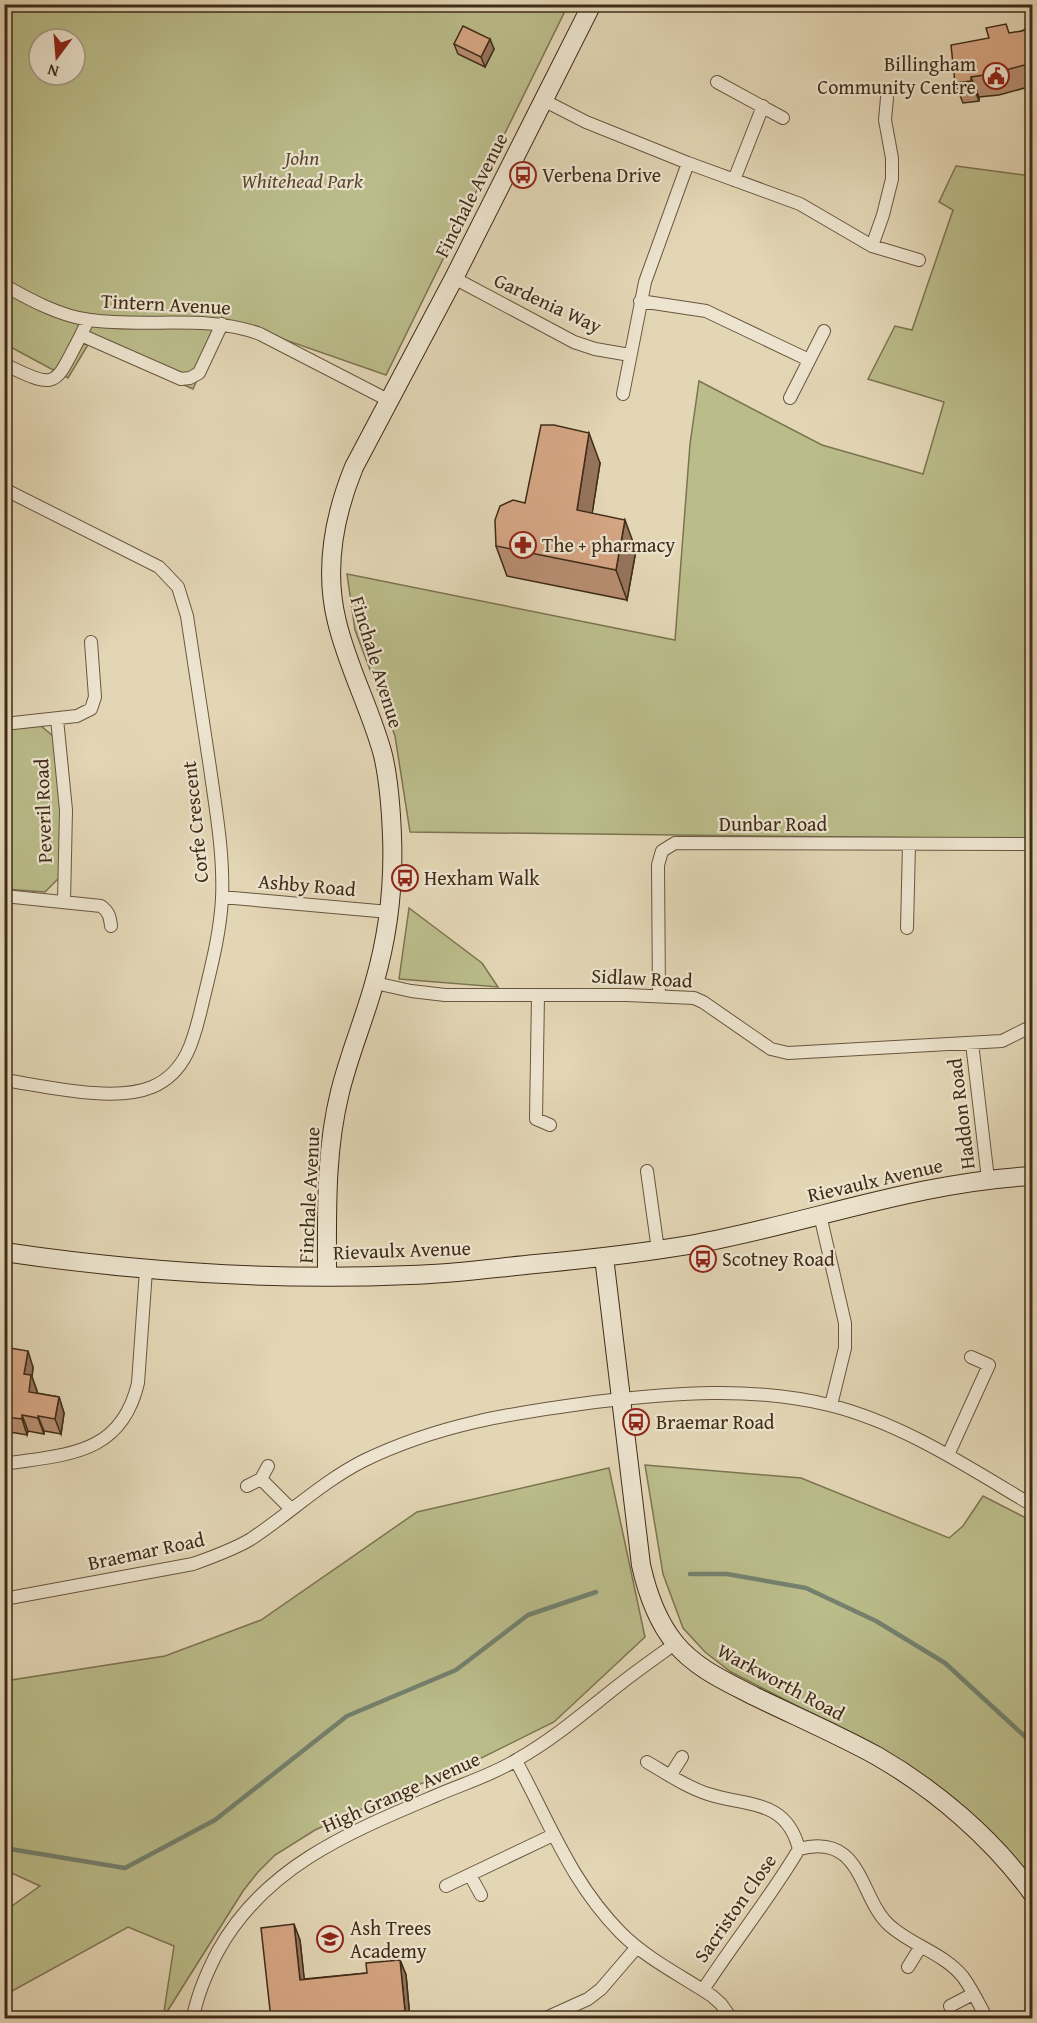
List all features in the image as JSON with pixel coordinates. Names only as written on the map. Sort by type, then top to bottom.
[{"type":"street","name":"Finchale Avenue","points":[[327,1276],[327,1194],[333,1128],[349,1059],[375,983],[389,912],[392,880],[392,836],[383,756],[337,621],[331,567],[336,517],[354,467],[454,278],[592,4]]},
{"type":"street","points":[[717,82],[783,118]]},
{"type":"street","points":[[872,246],[892,179],[892,158],[885,120],[887,98]]},
{"type":"street","points":[[543,100],[586,122],[800,204],[872,246],[919,260]]},
{"type":"street","points":[[734,180],[763,106]]},
{"type":"street","points":[[623,394],[645,282],[688,163]]},
{"type":"street","name":"Gardenia Way","points":[[454,278],[574,342],[595,349],[630,354]]},
{"type":"street","name":"Tintern Avenue","points":[[4,285],[53,310],[88,320],[222,324],[242,327],[388,400]]},
{"type":"street","points":[[640,301],[706,310],[809,360]]},
{"type":"street","points":[[4,364],[36,380],[54,379],[62,372],[88,320]]},
{"type":"street","points":[[81,335],[181,379],[190,378],[199,373],[222,324]]},
{"type":"street","points":[[790,398],[824,331]]},
{"type":"street","name":"Corfe Crescent","points":[[4,489],[159,567],[178,587],[188,616],[220,841],[222,897],[214,955],[194,1040],[177,1070],[164,1080],[142,1091],[120,1094],[4,1080]]},
{"type":"street","points":[[4,724],[77,716],[91,709],[95,697],[91,642]]},
{"type":"street","name":"Peveril Road","points":[[57,719],[66,810],[64,902]]},
{"type":"street","name":"Dunbar Road","points":[[659,996],[658,865],[662,851],[675,843],[1032,844]]},
{"type":"street","points":[[907,928],[909,844]]},
{"type":"street","points":[[4,896],[101,906],[110,916],[111,926]]},
{"type":"street","name":"Ashby Road","points":[[222,897],[389,912]]},
{"type":"street","name":"Sidlaw Road","points":[[375,983],[411,991],[445,995],[694,998],[778,1052],[1002,1041],[1032,1026]]},
{"type":"street","points":[[538,995],[536,1119],[550,1125]]},
{"type":"street","name":"Haddon Road","points":[[972,1043],[988,1179]]},
{"type":"street","points":[[648,1171],[658,1250]]},
{"type":"street","name":"Rievaulx Avenue","points":[[4,1252],[146,1270],[327,1276],[411,1275],[658,1250],[764,1229],[943,1186],[988,1179],[1032,1176]]},
{"type":"street","points":[[820,1215],[845,1323],[845,1348],[831,1405],[890,1426],[948,1455],[1032,1505]]},
{"type":"street","name":"Warkworth Road","points":[[604,1257],[635,1524],[647,1593],[675,1644],[717,1677],[877,1756],[930,1791],[976,1829],[1032,1893]]},
{"type":"street","points":[[4,1464],[82,1450],[111,1434],[125,1419],[138,1383],[146,1270]]},
{"type":"street","points":[[948,1455],[989,1365],[971,1356]]},
{"type":"street","name":"Braemar Road","points":[[4,1599],[193,1564],[219,1555],[249,1540],[324,1484],[361,1462],[420,1437],[463,1424],[537,1409],[643,1396],[700,1392],[776,1395],[831,1405]]},
{"type":"street","points":[[247,1486],[261,1479],[268,1466]]},
{"type":"street","points":[[261,1479],[291,1509]]},
{"type":"street","name":"High Grange Avenue","points":[[193,2019],[199,1994],[211,1964],[227,1935],[237,1920],[269,1885],[299,1862],[344,1837],[382,1818],[516,1761],[557,1735],[624,1680],[675,1644]]},
{"type":"street","points":[[670,1776],[682,1757]]},
{"type":"street","points":[[516,1761],[565,1859],[587,1894],[622,1934],[637,1947],[721,2004],[731,2019]]},
{"type":"street","name":"Sacriston Close","points":[[647,1762],[707,1794],[766,1808],[781,1816],[796,1836],[799,1849]]},
{"type":"street","points":[[446,1886],[553,1835]]},
{"type":"street","name":"Sacriston Close","points":[[703,1990],[730,1947],[775,1888],[799,1849],[809,1846],[820,1847],[833,1849],[858,1870],[878,1911],[886,1922],[899,1933],[949,1964],[963,1977],[986,2017]]},
{"type":"street","points":[[470,1875],[481,1895]]},
{"type":"street","points":[[908,1967],[921,1946]]},
{"type":"street","points":[[546,2019],[595,1994],[637,1947]]},
{"type":"street","points":[[950,2006],[973,1994]]},
{"type":"green space","name":"John Whitehead Park","points":[[4,5],[568,5],[386,375],[228,320],[222,324],[193,389],[89,343],[68,378],[5,344]]},
{"type":"green space","points":[[956,166],[1032,176],[1032,839],[410,832],[395,736],[355,630],[347,574],[675,640],[690,444],[699,381],[822,445],[923,474],[944,402],[868,379],[895,326],[912,330],[953,210],[939,202]]},
{"type":"green space","points":[[41,726],[53,736],[60,804],[59,878],[45,892],[5,889],[4,730]]},
{"type":"green space","points":[[409,908],[482,963],[498,987],[399,979]]},
{"type":"green space","points":[[645,1465],[801,1478],[949,1538],[963,1526],[983,1496],[1032,1521],[1032,1881],[838,1727],[731,1672],[705,1652],[683,1628],[663,1574]]},
{"type":"green space","points":[[609,1468],[645,1637],[554,1722],[465,1766],[315,1830],[275,1855],[243,1891],[163,2018],[174,1946],[128,1927],[5,1995],[5,1911],[40,1886],[5,1870],[5,1681],[165,1656],[261,1620],[417,1512]]},
{"type":"building","points":[[1006,24],[1009,33],[1022,31],[1032,26],[1032,63],[971,77],[971,81],[955,83],[951,45],[989,38],[986,28]]},
{"type":"building","points":[[463,26],[490,39],[481,57],[454,44]]},
{"type":"building","points":[[541,425],[554,425],[589,433],[577,510],[625,520],[616,570],[496,546],[495,520],[500,506],[513,500],[525,503]]},
{"type":"building","points":[[4,1347],[28,1351],[24,1374],[31,1375],[29,1392],[59,1397],[55,1419],[22,1415],[22,1419],[5,1417],[10,1382],[4,1381]]},
{"type":"building","points":[[294,1924],[300,1980],[367,1973],[366,1963],[400,1960],[405,2011],[394,2012],[394,2019],[271,2019],[261,1928]]},
{"type":"waterway","points":[[690,1574],[727,1574],[806,1588],[876,1621],[945,1663],[1032,1743]]},
{"type":"waterway","points":[[4,1848],[125,1868],[215,1820],[347,1716],[456,1670],[528,1615],[596,1592]]},
{"type":"place","name":"Billingham Community Centre","points":[[996,76]]},
{"type":"place","name":"Verbena Drive","points":[[523,175]]},
{"type":"place","name":"The + pharmacy","points":[[523,545]]},
{"type":"place","name":"Hexham Walk","points":[[405,878]]},
{"type":"place","name":"Scotney Road","points":[[703,1259]]},
{"type":"place","name":"Braemar Road","points":[[636,1422]]},
{"type":"place","name":"Ash Trees Academy","points":[[330,1939]]}]
